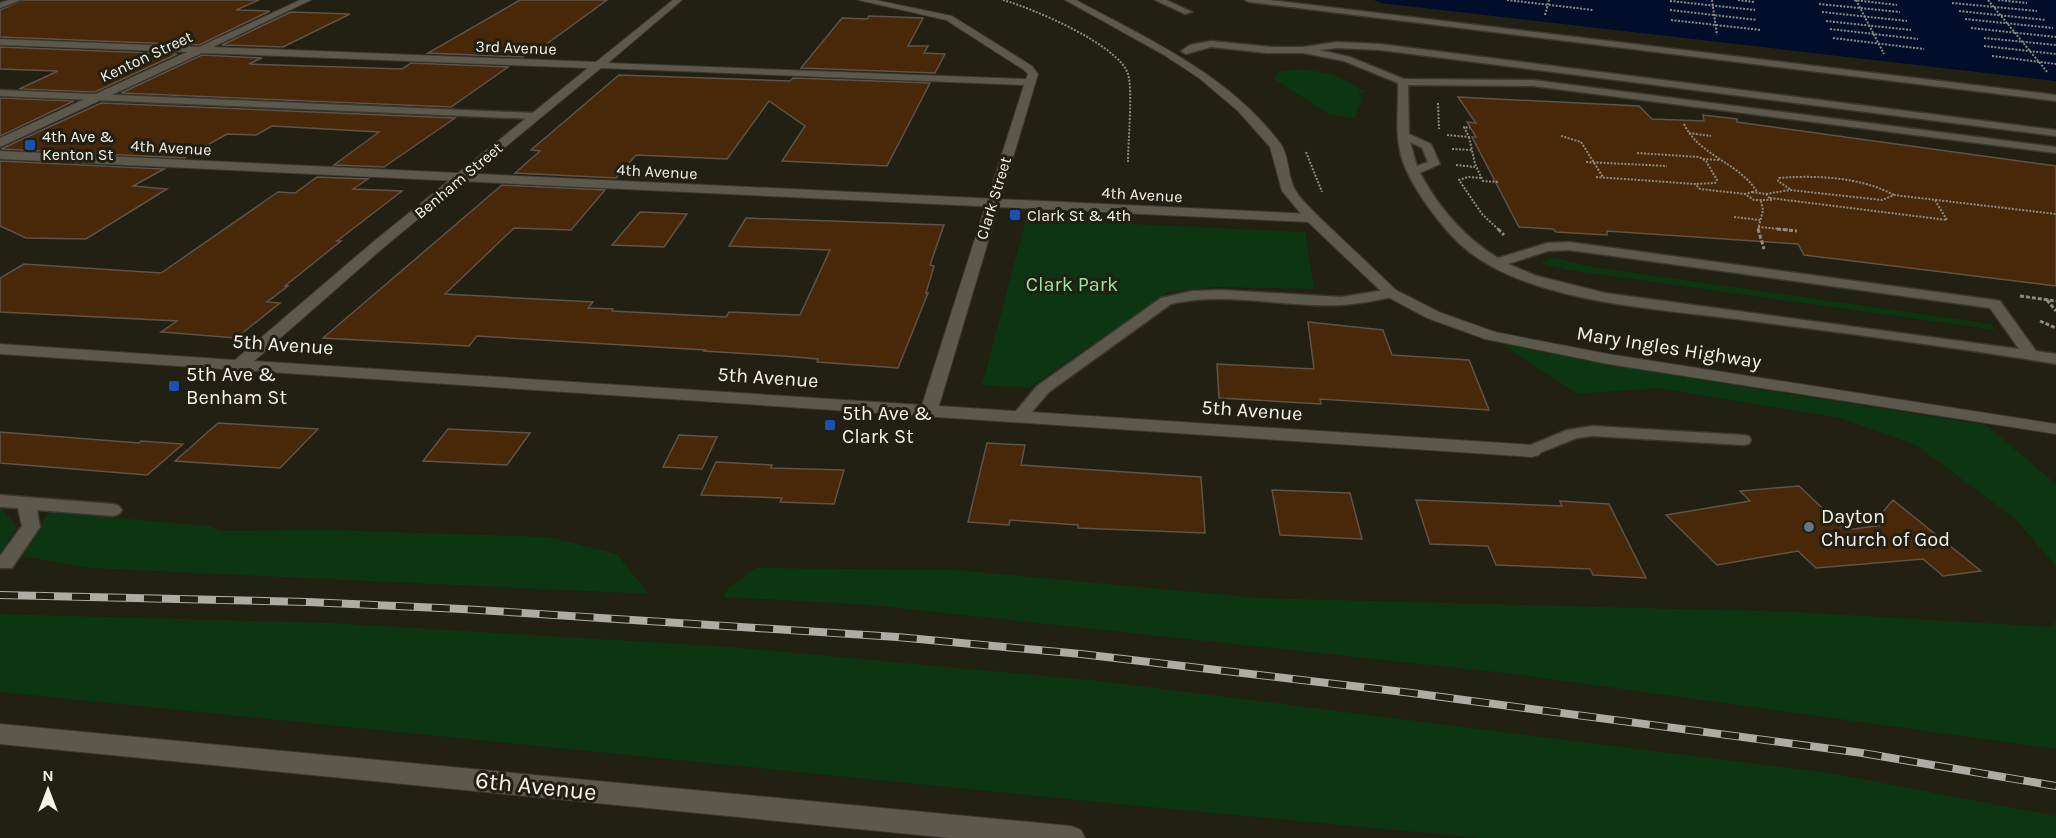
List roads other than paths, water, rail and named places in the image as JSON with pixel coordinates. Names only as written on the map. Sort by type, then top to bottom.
[{"type":"street","name":"Kenton Street","points":[[0,143],[307,0]]},
{"type":"street","name":"Benham Street","points":[[240,364],[378,246],[678,0]]},
{"type":"street","points":[[862,0],[935,14],[957,23],[1028,68],[1033,74],[1030,82]]},
{"type":"street","name":"Mary Ingles Highway","points":[[1069,0],[1168,53],[1203,76],[1234,103],[1276,146],[1289,191],[1312,218],[1391,293],[1433,315],[1491,336],[1533,345],[2056,429]]},
{"type":"street","name":"3rd Avenue","points":[[0,42],[1030,82]]},
{"type":"street","name":"Clark Street","points":[[929,411],[1030,82]]},
{"type":"street","name":"4th Avenue","points":[[0,155],[1312,218]]},
{"type":"street","name":"5th Avenue","points":[[0,349],[1532,451]]},
{"type":"street","name":"6th Avenue","points":[[0,734],[1071,838]]},
{"type":"lane","points":[[0,6],[17,0]]},
{"type":"lane","points":[[1159,0],[1173,2],[1188,12]]},
{"type":"lane","points":[[1249,0],[2056,98]]},
{"type":"lane","points":[[1186,51],[1194,46],[1233,45],[1255,50],[1303,50],[1337,45],[1380,47],[2056,133]]},
{"type":"lane","points":[[1168,53],[1186,51],[1240,55],[1255,50]]},
{"type":"lane","points":[[1303,50],[1347,59],[1402,82],[1533,82],[2056,150]]},
{"type":"lane","points":[[1402,82],[1406,154],[1427,193],[1458,234],[1475,250],[1539,283],[1614,297],[2056,359]]},
{"type":"lane","points":[[0,93],[535,116]]},
{"type":"lane","points":[[1405,136],[1427,146],[1434,164],[1415,171]]},
{"type":"lane","points":[[1497,263],[1547,248],[1569,246],[1995,304],[2031,355]]},
{"type":"lane","points":[[1020,417],[1043,389],[1166,301],[1192,295],[1221,294],[1341,301],[1391,293]]},
{"type":"lane","points":[[1532,451],[1573,434],[1593,431],[1743,440]]},
{"type":"lane","points":[[0,501],[113,510]]},
{"type":"lane","points":[[5,562],[31,527],[26,503]]},
{"type":"water","points":[[1374,0],[2056,0],[2056,81],[1381,3]]},
{"type":"railway","points":[[0,595],[308,602],[462,609],[897,637],[1081,654],[1412,693],[1862,753],[2056,786]]},
{"type":"place","name":"4th Ave & Kenton St","points":[[30,145]]},
{"type":"place","name":"Clark St & 4th","points":[[1015,215]]},
{"type":"place","name":"5th Ave & Benham St","points":[[174,386]]},
{"type":"place","name":"5th Ave & Clark St","points":[[830,425]]},
{"type":"place","name":"Dayton Church of God","points":[[1809,527]]},
{"type":"park label","name":"Clark Park","points":[[1072,284]]}]
